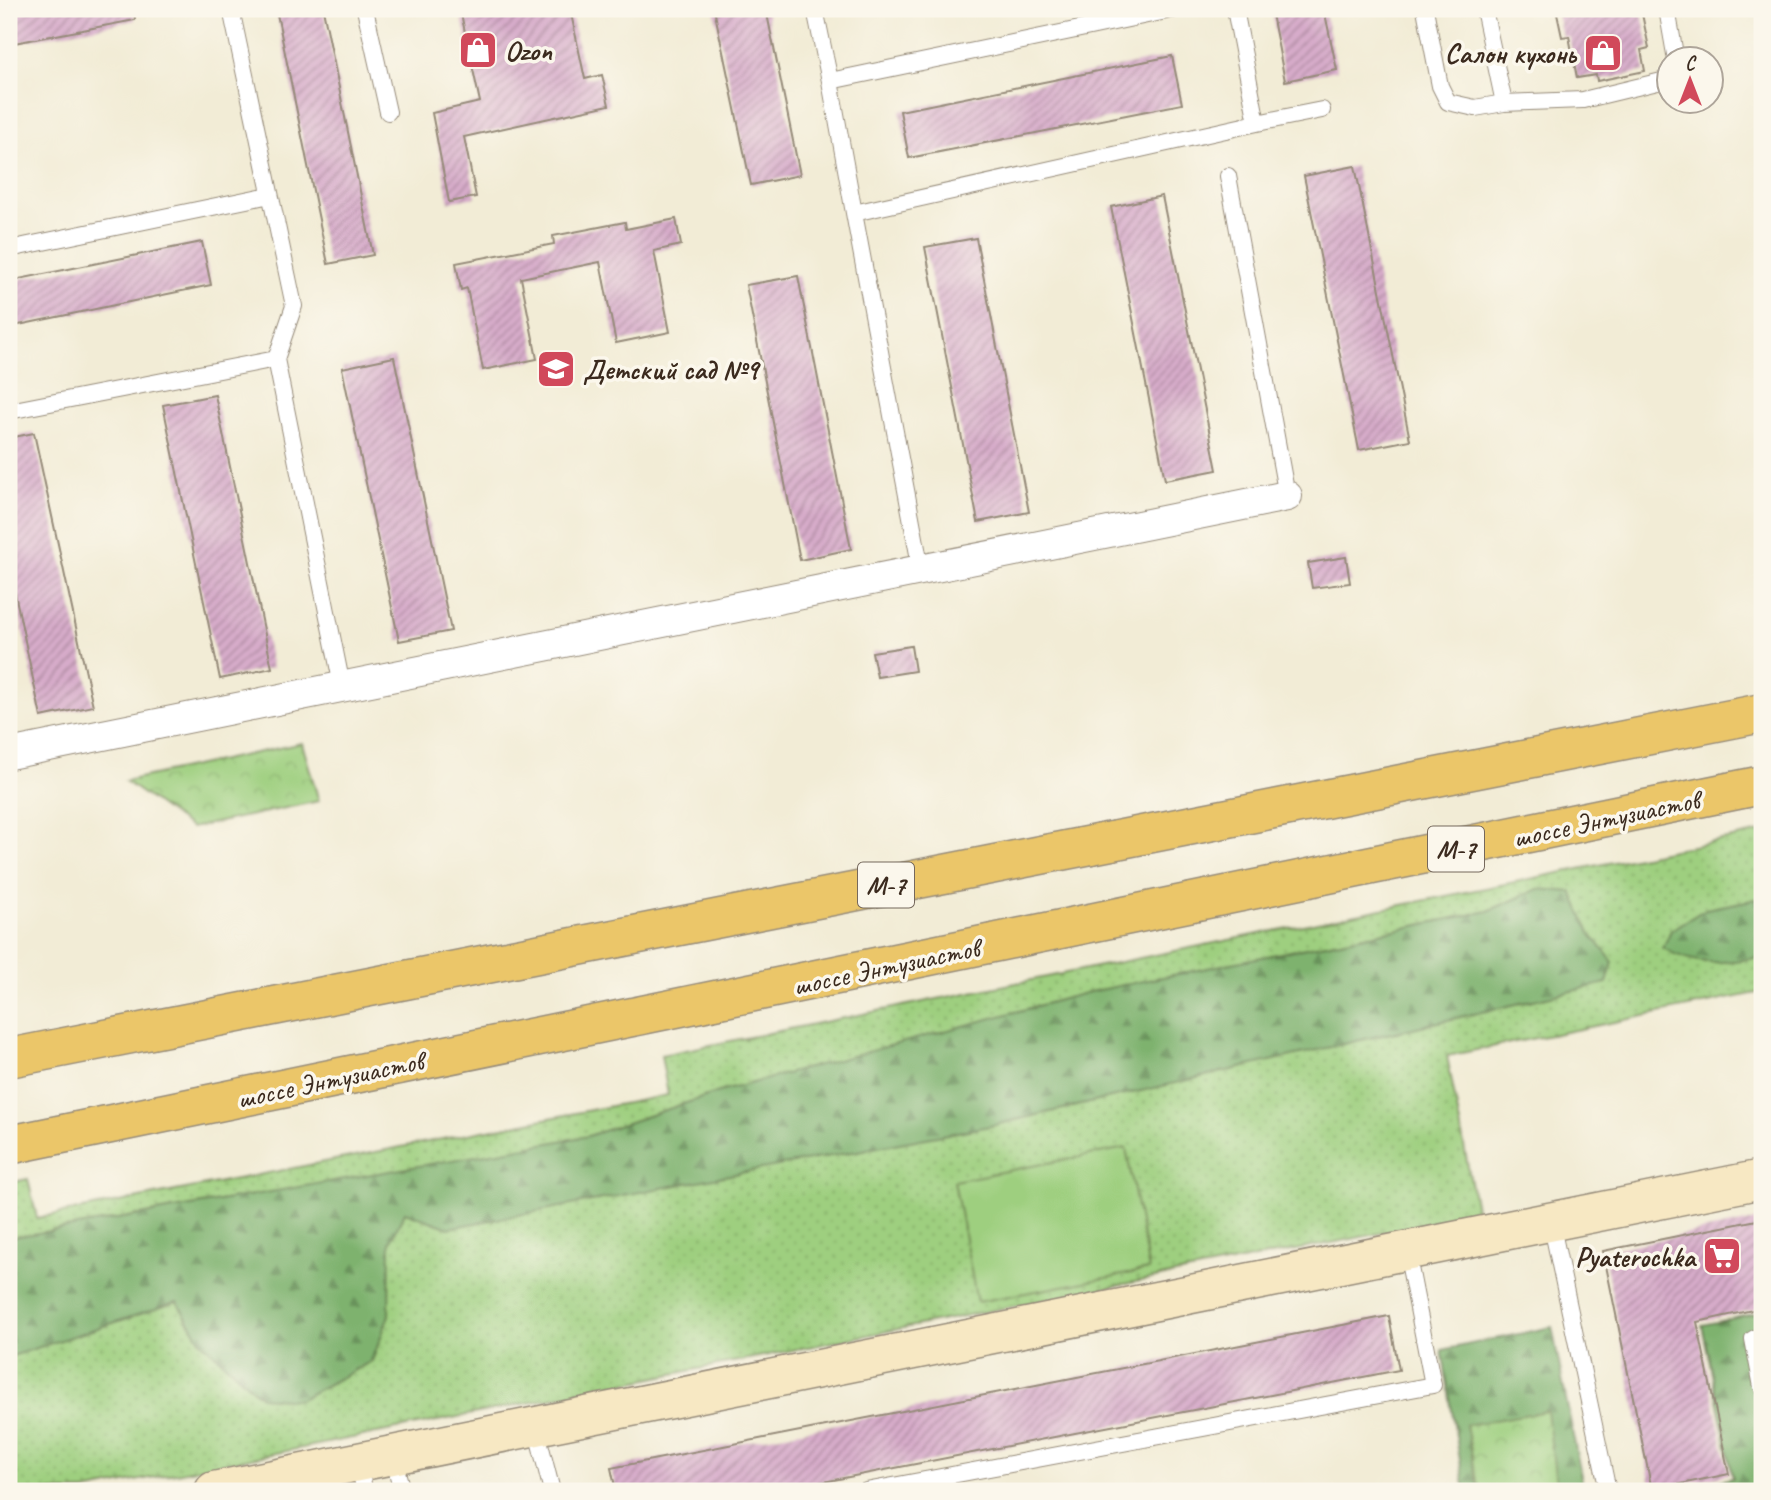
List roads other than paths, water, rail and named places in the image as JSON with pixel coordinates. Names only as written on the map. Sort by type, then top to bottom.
[{"type":"highway","name":"М-7","points":[[9,1058],[1762,713]]},
{"type":"highway","name":"шоссе Энтузиастов","points":[[9,1145],[1762,785]]},
{"type":"street","points":[[9,754],[1287,496]]},
{"type":"street","points":[[214,1491],[380,1475],[536,1428],[1762,1179]]},
{"type":"lane","points":[[231,9],[294,306],[276,359],[342,686]]},
{"type":"lane","points":[[365,9],[388,112]]},
{"type":"lane","points":[[815,9],[921,570]]},
{"type":"lane","points":[[830,81],[1176,9]]},
{"type":"lane","points":[[1235,9],[1256,123]]},
{"type":"lane","points":[[1425,9],[1440,86],[1448,102],[1475,108],[1504,103],[1583,100],[1656,82]]},
{"type":"lane","points":[[1484,9],[1504,103]]},
{"type":"lane","points":[[1667,9],[1674,46]]},
{"type":"lane","points":[[854,213],[1322,110]]},
{"type":"lane","points":[[1228,176],[1287,496]]},
{"type":"lane","points":[[9,249],[270,195]]},
{"type":"lane","points":[[9,411],[276,359]]},
{"type":"lane","points":[[1551,1222],[1608,1491]]},
{"type":"lane","points":[[866,1491],[1433,1385],[1407,1252]]},
{"type":"lane","points":[[1762,1334],[1753,1339],[1762,1387]]},
{"type":"lane","points":[[536,1428],[552,1491]]},
{"type":"place","name":"Ozon","points":[[478,50]]},
{"type":"place","name":"Салон кухонь","points":[[1603,53]]},
{"type":"place","name":"Детский сад №9","points":[[556,369]]},
{"type":"place","name":"Pyaterochka","points":[[1722,1256]]}]
